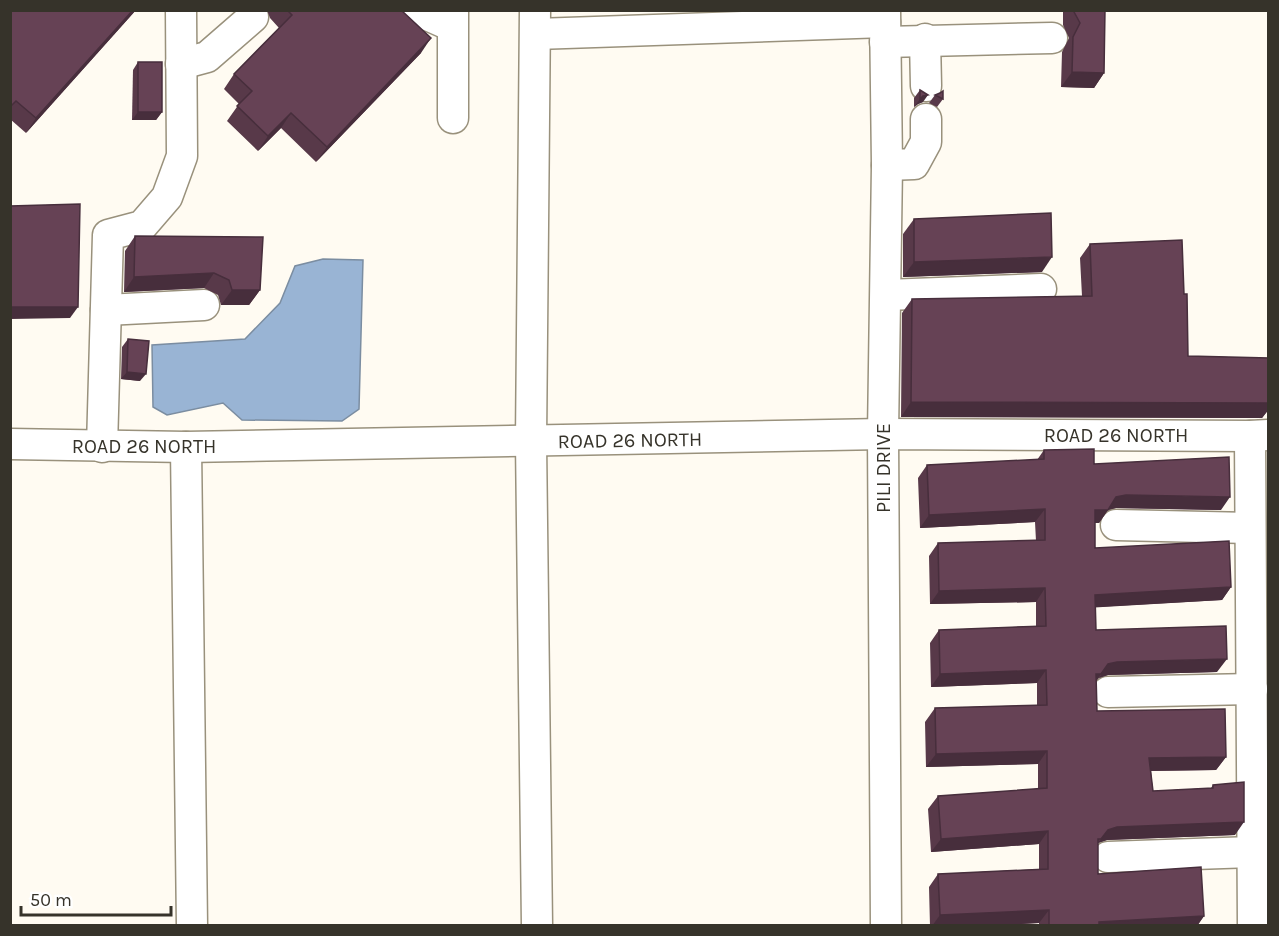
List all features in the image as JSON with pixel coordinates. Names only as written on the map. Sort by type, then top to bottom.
[{"type":"street","points":[[102,447],[108,235],[142,226],[167,197],[183,156],[181,10]]},
{"type":"street","points":[[416,10],[453,18],[453,118]]},
{"type":"street","points":[[181,64],[207,57],[253,17]]},
{"type":"street","points":[[537,926],[531,442],[535,22],[730,19],[885,25],[925,39],[1052,38]]},
{"type":"street","name":"PILI DRIVE","points":[[885,25],[887,165],[883,434],[886,926]]},
{"type":"street","points":[[925,39],[926,86]]},
{"type":"street","points":[[887,165],[914,164],[926,142],[926,119]]},
{"type":"street","points":[[886,295],[1041,289]]},
{"type":"street","points":[[106,310],[204,305]]},
{"type":"street","name":"ROAD 26 NORTH","points":[[10,444],[186,447],[883,434],[1259,435]]},
{"type":"street","points":[[1252,926],[1252,852],[1260,607],[1250,528],[1259,435]]},
{"type":"street","points":[[186,447],[192,926]]},
{"type":"street","points":[[1116,525],[1250,528]]},
{"type":"street","points":[[1108,692],[1257,702]]},
{"type":"street","points":[[1108,857],[1252,852]]},
{"type":"water","points":[[323,259],[363,260],[359,409],[342,421],[242,420],[223,403],[167,415],[153,407],[152,345],[245,339],[280,303],[295,266]]},
{"type":"building","points":[[10,10],[133,10],[36,118],[16,101],[10,107]]},
{"type":"building","points":[[287,10],[401,10],[431,38],[327,147],[291,113],[268,136],[237,106],[252,91],[234,74],[292,15]]},
{"type":"building","points":[[1073,10],[1105,10],[1104,73],[1072,72],[1073,37],[1080,23]]},
{"type":"building","points":[[138,62],[162,62],[162,112],[138,112]]},
{"type":"building","points":[[920,90],[928,95],[920,99]]},
{"type":"building","points":[[943,91],[943,99],[935,95],[940,93]]},
{"type":"building","points":[[80,204],[78,307],[10,307],[10,206]]},
{"type":"building","points":[[1051,213],[1052,257],[914,262],[914,219]]},
{"type":"building","points":[[135,236],[263,237],[260,290],[232,290],[229,280],[214,273],[134,277]]},
{"type":"building","points":[[1182,240],[1184,294],[1187,294],[1188,356],[1269,358],[1269,403],[911,402],[912,299],[1092,296],[1090,244]]},
{"type":"building","points":[[128,339],[149,341],[146,374],[127,372]]},
{"type":"building","points":[[1094,449],[1094,464],[1229,457],[1230,497],[1126,495],[1116,497],[1108,510],[1095,510],[1095,548],[1229,541],[1231,587],[1095,595],[1096,630],[1226,626],[1227,659],[1108,664],[1101,674],[1096,674],[1097,711],[1225,709],[1226,757],[1149,758],[1153,791],[1213,788],[1213,785],[1244,782],[1244,822],[1117,827],[1108,830],[1101,839],[1098,839],[1098,874],[1201,867],[1204,916],[1099,922],[1099,926],[1049,926],[1049,910],[940,915],[938,874],[1048,869],[1048,831],[941,839],[938,796],[1047,788],[1047,751],[936,754],[935,708],[1047,705],[1046,670],[940,674],[939,630],[1046,626],[1045,588],[939,591],[938,543],[1045,540],[1045,509],[929,515],[927,465],[1044,459],[1044,450]]}]
